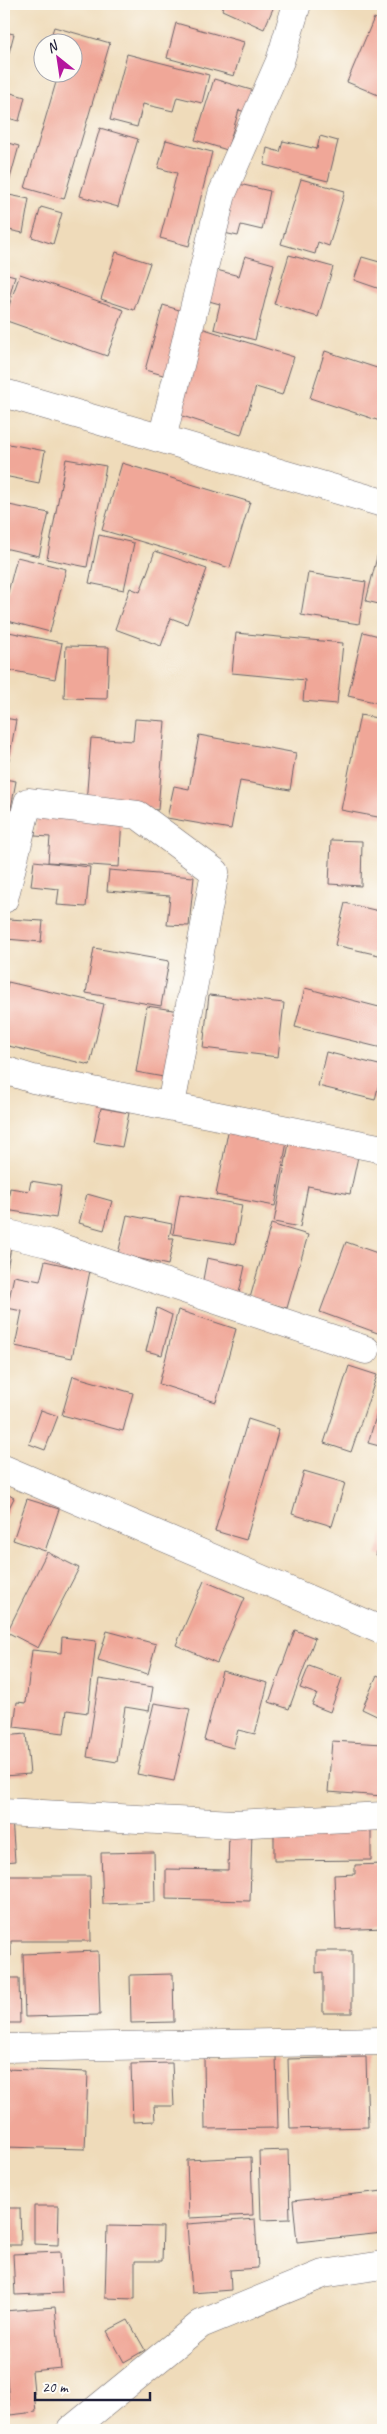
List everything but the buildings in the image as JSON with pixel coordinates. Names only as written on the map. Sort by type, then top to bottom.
[{"type":"street","points":[[162,439],[222,194],[280,61],[297,4]]},
{"type":"street","points":[[4,393],[383,503]]},
{"type":"street","points":[[4,899],[28,802],[138,815],[215,872],[171,1105]]},
{"type":"street","points":[[4,1070],[33,1079],[383,1148]]},
{"type":"street","points":[[4,1233],[47,1243],[366,1350]]},
{"type":"street","points":[[4,1469],[383,1631]]},
{"type":"street","points":[[4,1812],[234,1824],[383,1816]]},
{"type":"street","points":[[4,2048],[383,2041]]},
{"type":"street","points":[[71,2430],[201,2324],[323,2274],[383,2265]]}]
